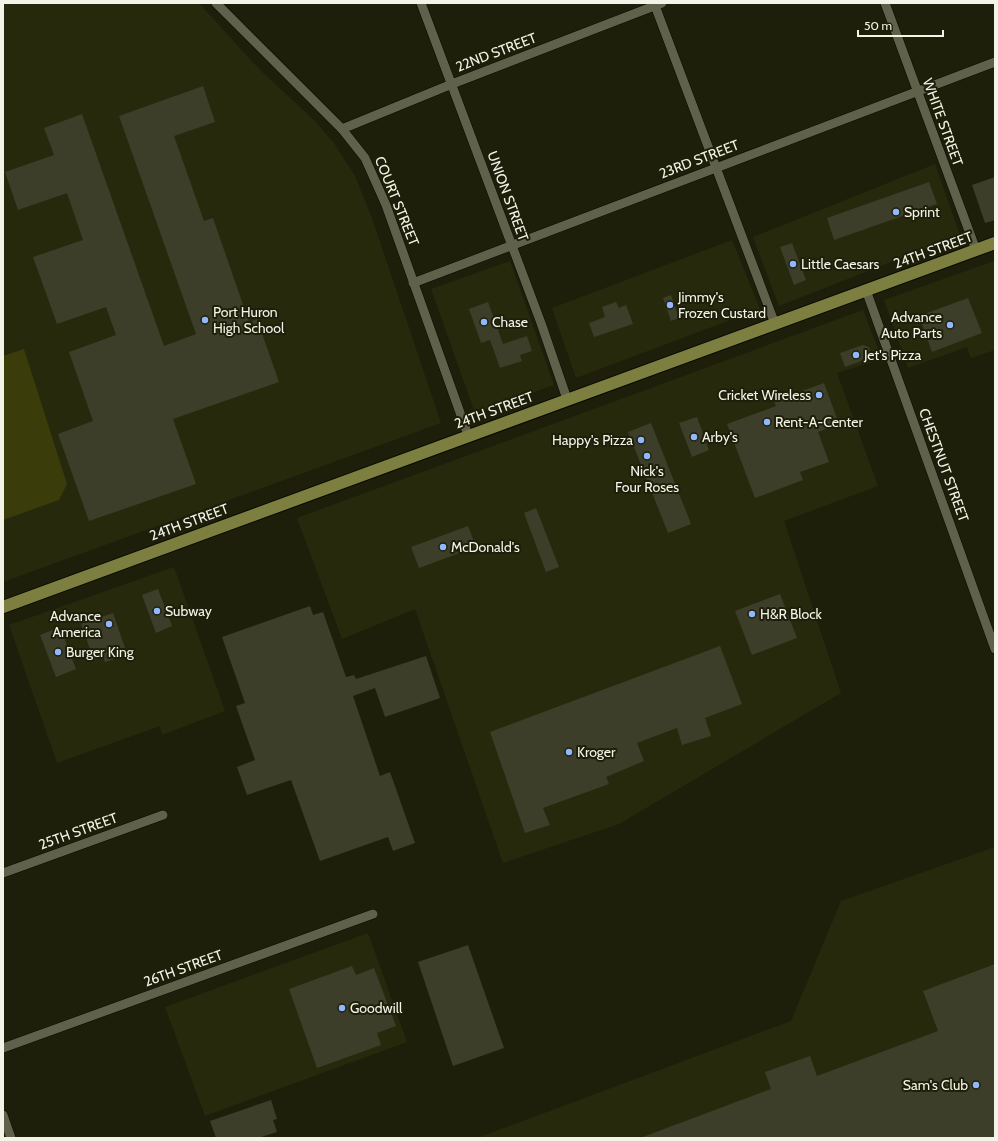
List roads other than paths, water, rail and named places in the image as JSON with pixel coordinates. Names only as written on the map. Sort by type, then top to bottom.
[{"type":"street","name":"COURT STREET","points":[[216,3],[342,129],[365,158],[376,181],[468,435]]},
{"type":"street","name":"UNION STREET","points":[[421,3],[452,84],[510,246],[541,323],[567,399]]},
{"type":"street","name":"WHITE STREET","points":[[885,3],[976,250]]},
{"type":"street","name":"22ND STREET","points":[[342,129],[452,84],[657,4]]},
{"type":"street","points":[[657,4],[716,168],[775,324]]},
{"type":"street","name":"23RD STREET","points":[[413,283],[995,62]]},
{"type":"street","name":"24TH STREET","points":[[3,606],[995,243]]},
{"type":"street","name":"CHESTNUT STREET","points":[[866,290],[995,649]]},
{"type":"street","name":"25TH STREET","points":[[3,873],[163,816]]},
{"type":"street","name":"26TH STREET","points":[[3,1048],[373,914]]},
{"type":"street","points":[[3,1115],[11,1138]]},
{"type":"place","name":"Sprint","points":[[896,212]]},
{"type":"place","name":"Little Caesars","points":[[793,264]]},
{"type":"place","name":"Jimmy's Frozen Custard","points":[[670,305]]},
{"type":"place","name":"Port Huron High School","points":[[205,320]]},
{"type":"place","name":"Chase","points":[[484,322]]},
{"type":"place","name":"Advance Auto Parts","points":[[950,325]]},
{"type":"place","name":"Jet's Pizza","points":[[856,355]]},
{"type":"place","name":"Cricket Wireless","points":[[819,395]]},
{"type":"place","name":"Rent-A-Center","points":[[767,422]]},
{"type":"place","name":"Arby's","points":[[694,437]]},
{"type":"place","name":"Happy's Pizza","points":[[641,440]]},
{"type":"place","name":"Nick's Four Roses","points":[[647,456]]},
{"type":"place","name":"McDonald's","points":[[443,547]]},
{"type":"place","name":"Subway","points":[[157,611]]},
{"type":"place","name":"H&R Block","points":[[752,614]]},
{"type":"place","name":"Advance America","points":[[109,624]]},
{"type":"place","name":"Burger King","points":[[58,652]]},
{"type":"place","name":"Kroger","points":[[569,752]]},
{"type":"place","name":"Goodwill","points":[[342,1008]]},
{"type":"place","name":"Sam's Club","points":[[976,1085]]}]
